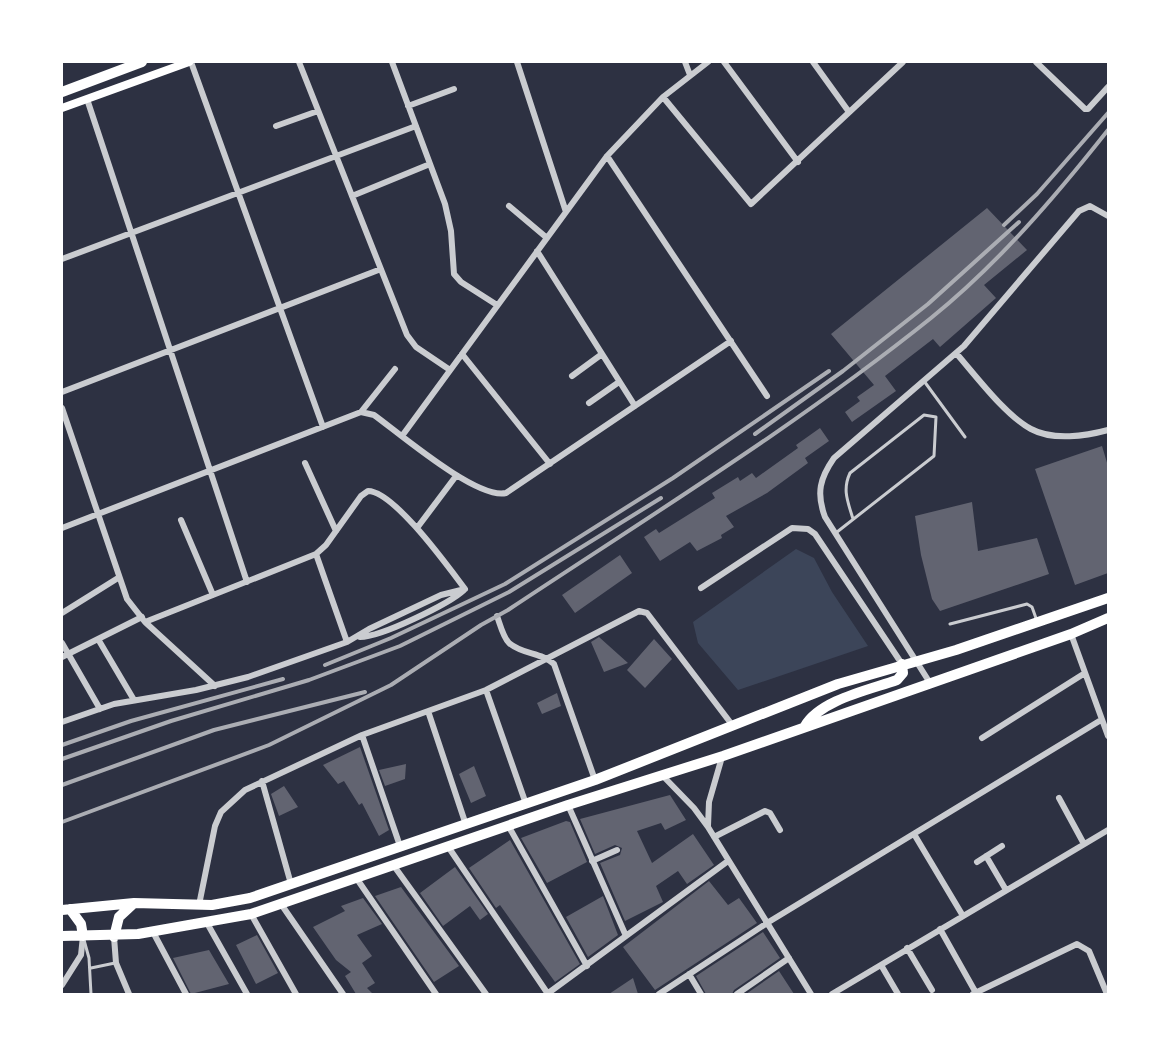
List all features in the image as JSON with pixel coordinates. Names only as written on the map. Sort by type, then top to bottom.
[{"type":"highway","points":[[62,92],[142,62]]},
{"type":"highway","points":[[66,910],[134,903],[199,906],[237,901],[595,780],[734,727],[796,700],[902,664],[1038,624],[1108,598]]},
{"type":"highway","points":[[62,936],[114,936],[153,932],[251,914],[449,848],[568,805],[723,756],[1071,634],[1108,618]]},
{"type":"highway","points":[[805,726],[811,715],[824,707],[897,680],[903,674],[902,664]]},
{"type":"highway","points":[[114,936],[119,917],[134,903]]},
{"type":"highway","points":[[66,910],[81,924],[83,936]]},
{"type":"main road","points":[[62,108],[190,62]]},
{"type":"street","points":[[190,62],[323,427]]},
{"type":"street","points":[[299,62],[410,342],[450,370]]},
{"type":"street","points":[[392,62],[449,217],[454,274],[461,282],[497,305]]},
{"type":"street","points":[[517,62],[566,212]]},
{"type":"street","points":[[685,62],[690,75]]},
{"type":"street","points":[[402,436],[607,156],[663,97],[708,62]]},
{"type":"street","points":[[724,62],[798,162]]},
{"type":"street","points":[[813,62],[849,112]]},
{"type":"street","points":[[663,97],[751,204],[903,62]]},
{"type":"street","points":[[1036,62],[1083,108],[1088,109],[1108,87]]},
{"type":"street","points":[[408,106],[454,89]]},
{"type":"street","points":[[87,99],[247,582]]},
{"type":"street","points":[[276,126],[318,111]]},
{"type":"street","points":[[62,259],[416,126]]},
{"type":"street","points":[[607,156],[766,396]]},
{"type":"street","points":[[352,196],[430,164]]},
{"type":"street","points":[[509,206],[546,238]]},
{"type":"street","points":[[930,683],[835,533],[821,506],[819,488],[823,474],[834,458],[956,353],[1079,211],[1086,207],[1098,208],[1108,216]]},
{"type":"street","points":[[537,251],[634,406]]},
{"type":"street","points":[[62,392],[381,269]]},
{"type":"street","points":[[361,412],[374,415],[456,476],[496,493],[506,493],[731,341]]},
{"type":"street","points":[[956,353],[1017,419],[1032,430],[1049,435],[1080,436],[1108,432]]},
{"type":"street","points":[[462,354],[550,464]]},
{"type":"street","points":[[572,376],[602,354]]},
{"type":"street","points":[[62,528],[361,412],[395,369]]},
{"type":"street","points":[[589,403],[619,382]]},
{"type":"street","points":[[62,408],[96,514],[127,598],[143,620],[215,686]]},
{"type":"street","points":[[305,463],[336,531]]},
{"type":"street","points":[[417,528],[456,476]]},
{"type":"street","points":[[62,722],[134,700],[215,686],[287,664],[360,637],[369,629],[441,595],[465,589],[417,528],[380,495],[372,491],[361,496],[316,554],[143,620],[65,655]]},
{"type":"street","points":[[181,520],[213,595]]},
{"type":"street","points":[[701,588],[792,528],[808,529],[815,534],[902,664]]},
{"type":"street","points":[[316,554],[347,642]]},
{"type":"street","points":[[62,613],[118,578]]},
{"type":"street","points":[[199,906],[215,826],[221,812],[245,790],[362,735],[486,690],[642,611],[647,613],[734,727]]},
{"type":"street","points":[[497,616],[507,642],[549,659],[557,670],[595,780]]},
{"type":"street","points":[[1071,634],[1108,736]]},
{"type":"street","points":[[98,639],[134,700]]},
{"type":"street","points":[[62,643],[65,655],[100,709]]},
{"type":"street","points":[[982,738],[1084,673]]},
{"type":"street","points":[[486,690],[526,804]]},
{"type":"street","points":[[428,711],[466,825]]},
{"type":"street","points":[[659,994],[767,923],[1101,720]]},
{"type":"street","points":[[362,735],[400,846]]},
{"type":"street","points":[[708,827],[709,802],[723,756]]},
{"type":"street","points":[[661,775],[687,799],[708,827],[811,994]]},
{"type":"street","points":[[262,781],[291,884]]},
{"type":"street","points":[[1059,798],[1084,844]]},
{"type":"street","points":[[568,805],[626,936]]},
{"type":"street","points":[[714,837],[765,811],[770,813],[780,830]]},
{"type":"street","points":[[509,827],[586,966]]},
{"type":"street","points":[[832,994],[1108,830]]},
{"type":"street","points":[[914,834],[963,916]]},
{"type":"street","points":[[977,862],[1002,846]]},
{"type":"street","points":[[449,848],[548,994],[728,861]]},
{"type":"street","points":[[592,861],[617,850]]},
{"type":"street","points":[[986,856],[1006,890]]},
{"type":"street","points":[[394,866],[486,994]]},
{"type":"street","points":[[357,879],[436,994]]},
{"type":"street","points":[[281,904],[343,994]]},
{"type":"street","points":[[251,914],[296,994]]},
{"type":"street","points":[[207,923],[247,994]]},
{"type":"street","points":[[940,929],[975,994],[1072,945],[1082,944],[1089,951],[1107,994]]},
{"type":"street","points":[[153,932],[186,994]]},
{"type":"street","points":[[62,985],[78,963],[83,947],[83,936]]},
{"type":"street","points":[[114,936],[116,963],[129,994]]},
{"type":"street","points":[[907,948],[932,990]]},
{"type":"street","points":[[737,994],[789,958]]},
{"type":"street","points":[[881,965],[898,994]]},
{"type":"street","points":[[689,974],[700,994]]},
{"type":"lane","points":[[924,381],[965,437]]},
{"type":"lane","points":[[835,533],[853,519],[934,456],[936,417],[924,415],[850,473],[845,483],[853,519]]},
{"type":"lane","points":[[950,624],[1027,604],[1032,607],[1038,624]]},
{"type":"lane","points":[[83,936],[91,968],[91,994]]},
{"type":"lane","points":[[91,968],[116,963]]},
{"type":"shaded area","points":[[796,549],[814,558],[832,592],[868,646],[738,690],[698,643],[693,622]]},
{"type":"building","points":[[987,208],[1027,250],[984,285],[996,298],[940,347],[933,339],[885,376],[896,391],[852,422],[845,412],[860,401],[857,397],[874,385],[831,334]]},
{"type":"building","points":[[820,428],[829,441],[805,458],[808,463],[767,493],[726,516],[734,527],[721,535],[722,538],[697,551],[690,542],[660,561],[644,537],[656,529],[659,533],[715,498],[712,493],[738,477],[740,481],[752,473],[756,478],[798,448],[796,445]]},
{"type":"building","points":[[1102,446],[1108,466],[1108,573],[1075,585],[1035,469]]},
{"type":"building","points":[[972,502],[978,551],[1037,538],[1049,574],[940,611],[932,599],[921,555],[915,516]]},
{"type":"building","points":[[620,555],[632,573],[575,613],[562,595]]},
{"type":"building","points":[[599,637],[628,663],[604,672],[591,642]]},
{"type":"building","points":[[654,639],[672,659],[645,688],[627,670]]},
{"type":"building","points":[[557,693],[561,706],[542,714],[537,703]]},
{"type":"building","points":[[360,747],[389,830],[379,836],[362,803],[359,805],[344,781],[338,784],[323,765]]},
{"type":"building","points":[[406,764],[405,779],[385,786],[379,770]]},
{"type":"building","points":[[474,766],[486,796],[471,803],[459,774]]},
{"type":"building","points":[[284,786],[298,807],[279,816],[271,794]]},
{"type":"building","points":[[670,795],[686,820],[665,830],[661,823],[637,831],[652,863],[693,834],[714,865],[687,884],[678,871],[656,886],[663,902],[625,921],[600,863],[620,855],[622,848],[615,845],[595,854],[580,819]]},
{"type":"building","points":[[566,821],[570,822],[587,862],[547,883],[521,838]]},
{"type":"building","points":[[510,840],[580,964],[555,982],[500,905],[496,908],[469,868]]},
{"type":"building","points":[[455,867],[488,914],[480,920],[470,906],[443,926],[420,893]]},
{"type":"building","points":[[709,881],[728,905],[739,898],[757,923],[655,990],[623,947]]},
{"type":"building","points":[[401,887],[459,966],[434,982],[375,896]]},
{"type":"building","points":[[603,896],[618,935],[588,957],[566,917]]},
{"type":"building","points":[[363,898],[382,924],[357,935],[372,956],[362,963],[375,983],[367,988],[373,994],[356,994],[345,976],[351,972],[336,960],[313,927],[345,911],[341,906]]},
{"type":"building","points":[[763,932],[780,958],[734,990],[732,994],[706,994],[696,976]]},
{"type":"building","points":[[257,935],[278,973],[256,984],[236,945]]},
{"type":"building","points":[[209,950],[229,984],[191,994],[173,958]]},
{"type":"building","points":[[779,971],[794,994],[746,994]]},
{"type":"building","points":[[633,978],[638,994],[609,994]]},
{"type":"railway","points":[[1004,225],[1037,194],[1108,113]]},
{"type":"railway","points":[[62,822],[269,745],[391,685],[669,505],[829,395],[956,297],[1025,229],[1108,130]]},
{"type":"railway","points":[[755,434],[843,371],[928,304],[1019,222]]},
{"type":"railway","points":[[325,665],[391,638],[505,584],[673,478],[829,371]]},
{"type":"railway","points":[[62,759],[171,721],[309,680],[400,646],[509,592],[661,498]]},
{"type":"railway","points":[[62,745],[131,721],[283,679]]},
{"type":"railway","points":[[62,785],[214,730],[365,692]]}]
